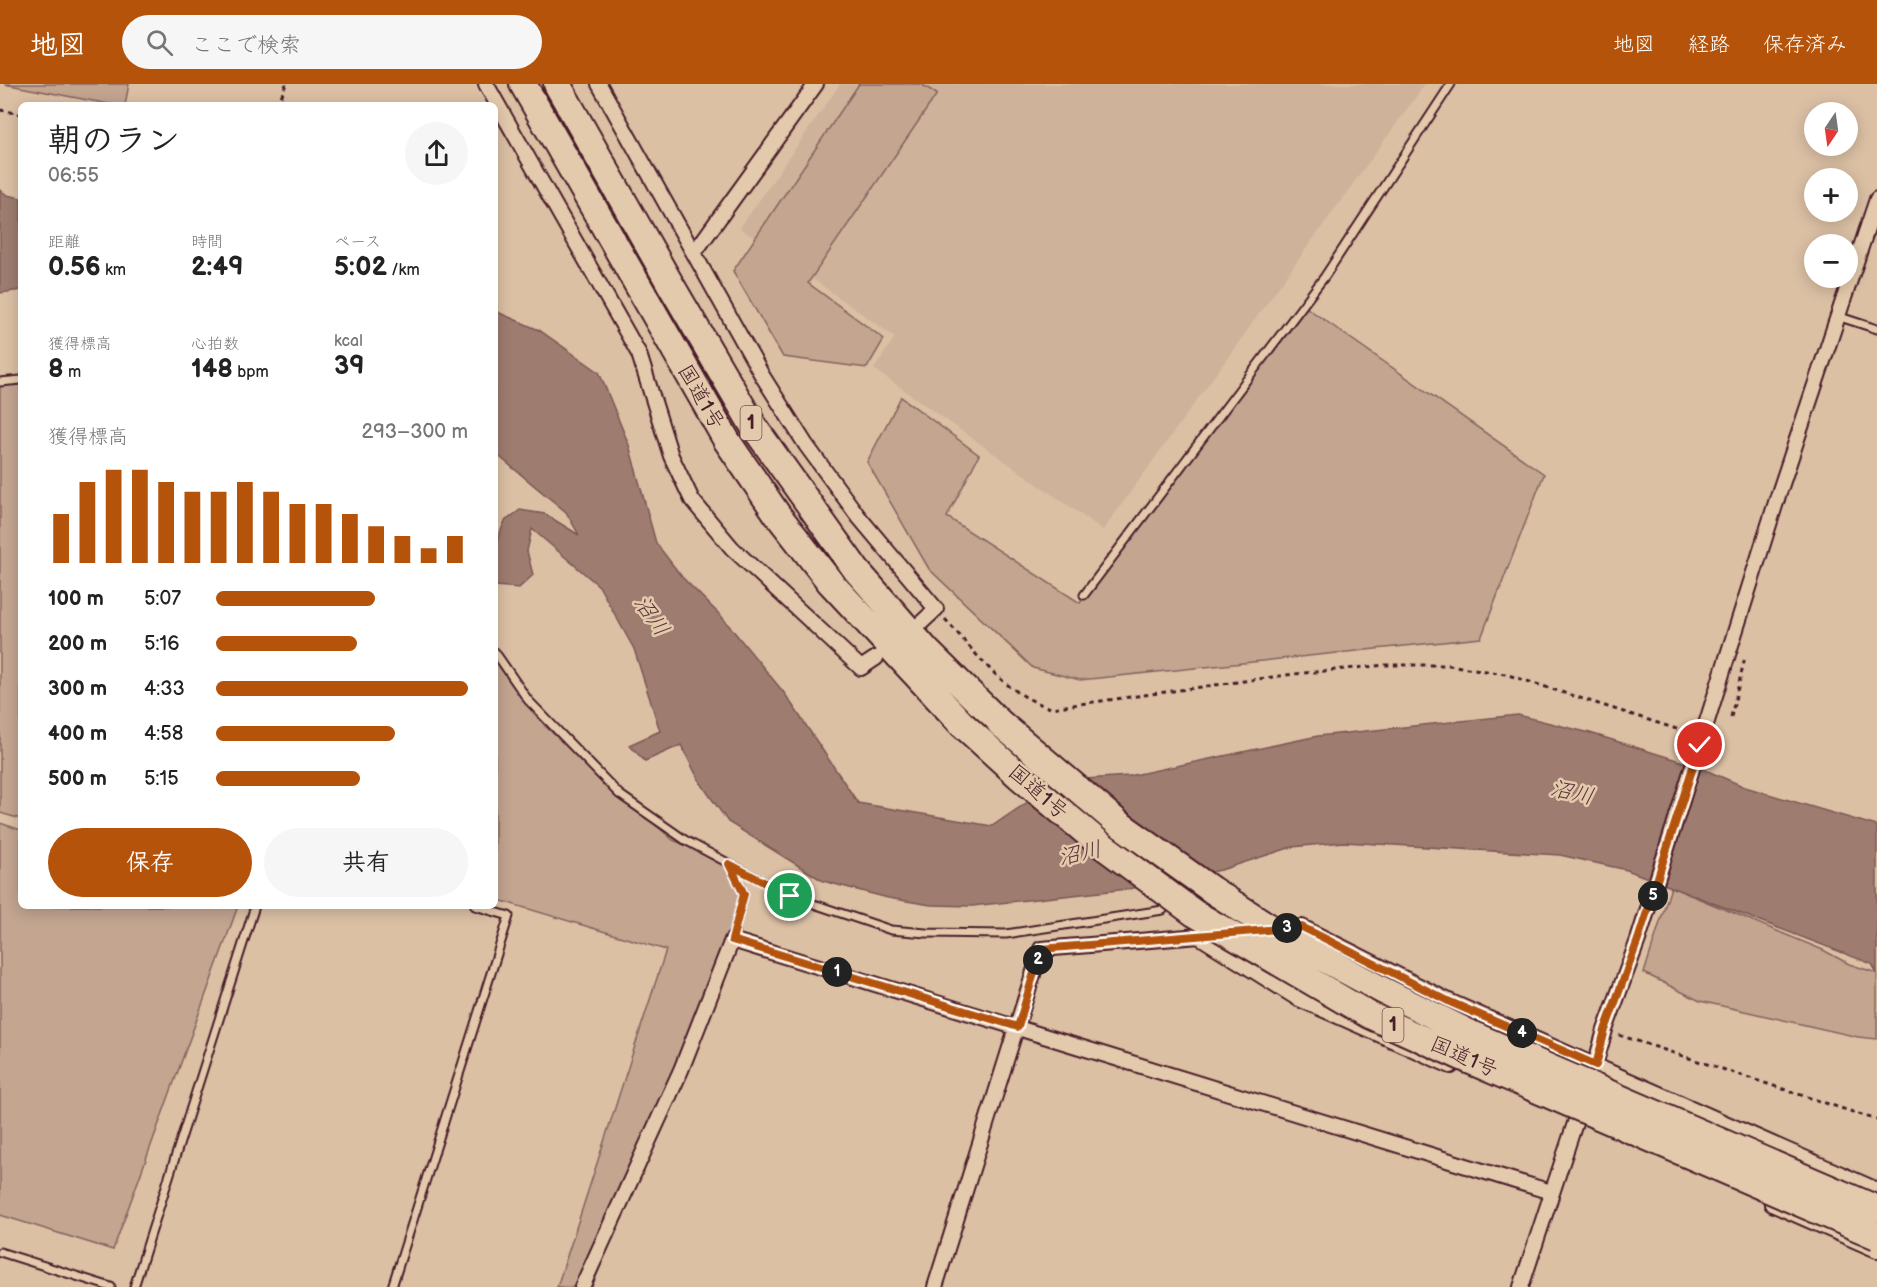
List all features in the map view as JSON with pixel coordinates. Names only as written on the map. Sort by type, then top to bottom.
[{"type":"highway","name":"国道1号","points":[[523,84],[727,441],[777,514],[830,582],[962,724],[1018,776],[1099,843],[1194,913],[1369,1015],[1877,1236]]},
{"type":"highway","name":"国道1号","points":[[557,84],[754,427],[857,571],[927,651],[1000,723],[1118,823],[1212,890],[1286,938],[1473,1035],[1877,1209]]},
{"type":"street","points":[[486,84],[496,102]]},
{"type":"street","points":[[600,84],[763,377],[806,446],[858,516],[936,609],[920,624]]},
{"type":"street","points":[[694,253],[816,84]]},
{"type":"street","points":[[498,105],[639,354],[671,456],[692,500],[732,548],[861,668],[876,658]]},
{"type":"street","points":[[1521,1287],[1551,1192],[1596,1065],[1605,1030],[1638,940],[1837,316],[1877,199]]},
{"type":"street","points":[[935,1287],[1041,949],[1302,927],[1450,1002],[1877,1190]]},
{"type":"street","points":[[1200,937],[1298,998],[1877,1250]]},
{"type":"street","points":[[582,1287],[681,1070],[732,940],[1551,1192]]},
{"type":"lane","points":[[1084,595],[1325,276],[1451,84]]},
{"type":"lane","points":[[1837,316],[1877,328]]},
{"type":"lane","points":[[0,382],[18,380]]},
{"type":"lane","points":[[498,656],[528,700],[618,794],[685,840],[790,896],[891,930],[926,933],[1006,934],[1163,910]]},
{"type":"lane","points":[[729,864],[744,894],[732,940]]},
{"type":"lane","points":[[134,1287],[254,909]]},
{"type":"lane","points":[[392,1287],[509,916],[485,909]]},
{"type":"lane","points":[[0,1252],[111,1287]]},
{"type":"path","points":[[279,102],[286,84]]},
{"type":"path","points":[[0,111],[18,114]]},
{"type":"path","points":[[936,609],[1006,686],[1031,702],[1051,708],[1294,674],[1386,665],[1449,665],[1505,675],[1701,741]]},
{"type":"path","points":[[1605,1030],[1877,1120]]},
{"type":"shaded area","points":[[4,84],[129,84],[126,102],[98,102]]},
{"type":"shaded area","points":[[840,84],[1425,84],[1103,530],[874,369],[895,337],[740,228]]},
{"type":"shaded area","points":[[859,84],[921,84],[937,94],[808,283],[884,339],[867,368],[783,357],[733,271]]},
{"type":"shaded area","points":[[1303,305],[1544,474],[1481,638],[1080,680],[1033,668],[929,569],[867,462],[901,397],[979,455],[947,517],[1080,603]]},
{"type":"shaded area","points":[[18,381],[18,818],[0,813],[0,383]]},
{"type":"shaded area","points":[[498,661],[545,726],[625,798],[673,840],[729,864],[742,902],[592,1287],[557,1287],[666,950],[498,900]]},
{"type":"shaded area","points":[[0,823],[18,829],[18,909],[237,909],[113,1250],[0,1215]]},
{"type":"shaded area","points":[[1671,887],[1823,950],[1849,964],[1877,973],[1877,1039],[1858,1037],[1700,1001],[1644,973]]},
{"type":"water","points":[[0,190],[7,195],[18,197],[18,290],[0,293]]},
{"type":"water","name":"沼川","points":[[498,312],[539,330],[599,372],[629,445],[656,543],[682,577],[722,617],[785,694],[858,803],[992,826],[1041,793],[1042,782],[1129,776],[1318,736],[1518,715],[1590,733],[1696,766],[1745,787],[1877,826],[1877,973],[1872,964],[1627,870],[1560,855],[1344,842],[1292,847],[1221,870],[1128,889],[972,906],[931,905],[888,898],[823,881],[728,822],[700,782],[681,745],[645,761],[629,745],[660,731],[634,649],[599,586],[532,529],[527,551],[533,575],[519,588],[498,586],[498,538],[505,521],[520,510],[545,514],[579,535],[566,512],[498,455]]},
{"type":"route","points":[[790,896],[729,864],[744,894],[732,940],[1018,1027],[1041,949],[1302,927],[1450,1002],[1596,1065],[1605,1030],[1638,940],[1700,745]]}]
